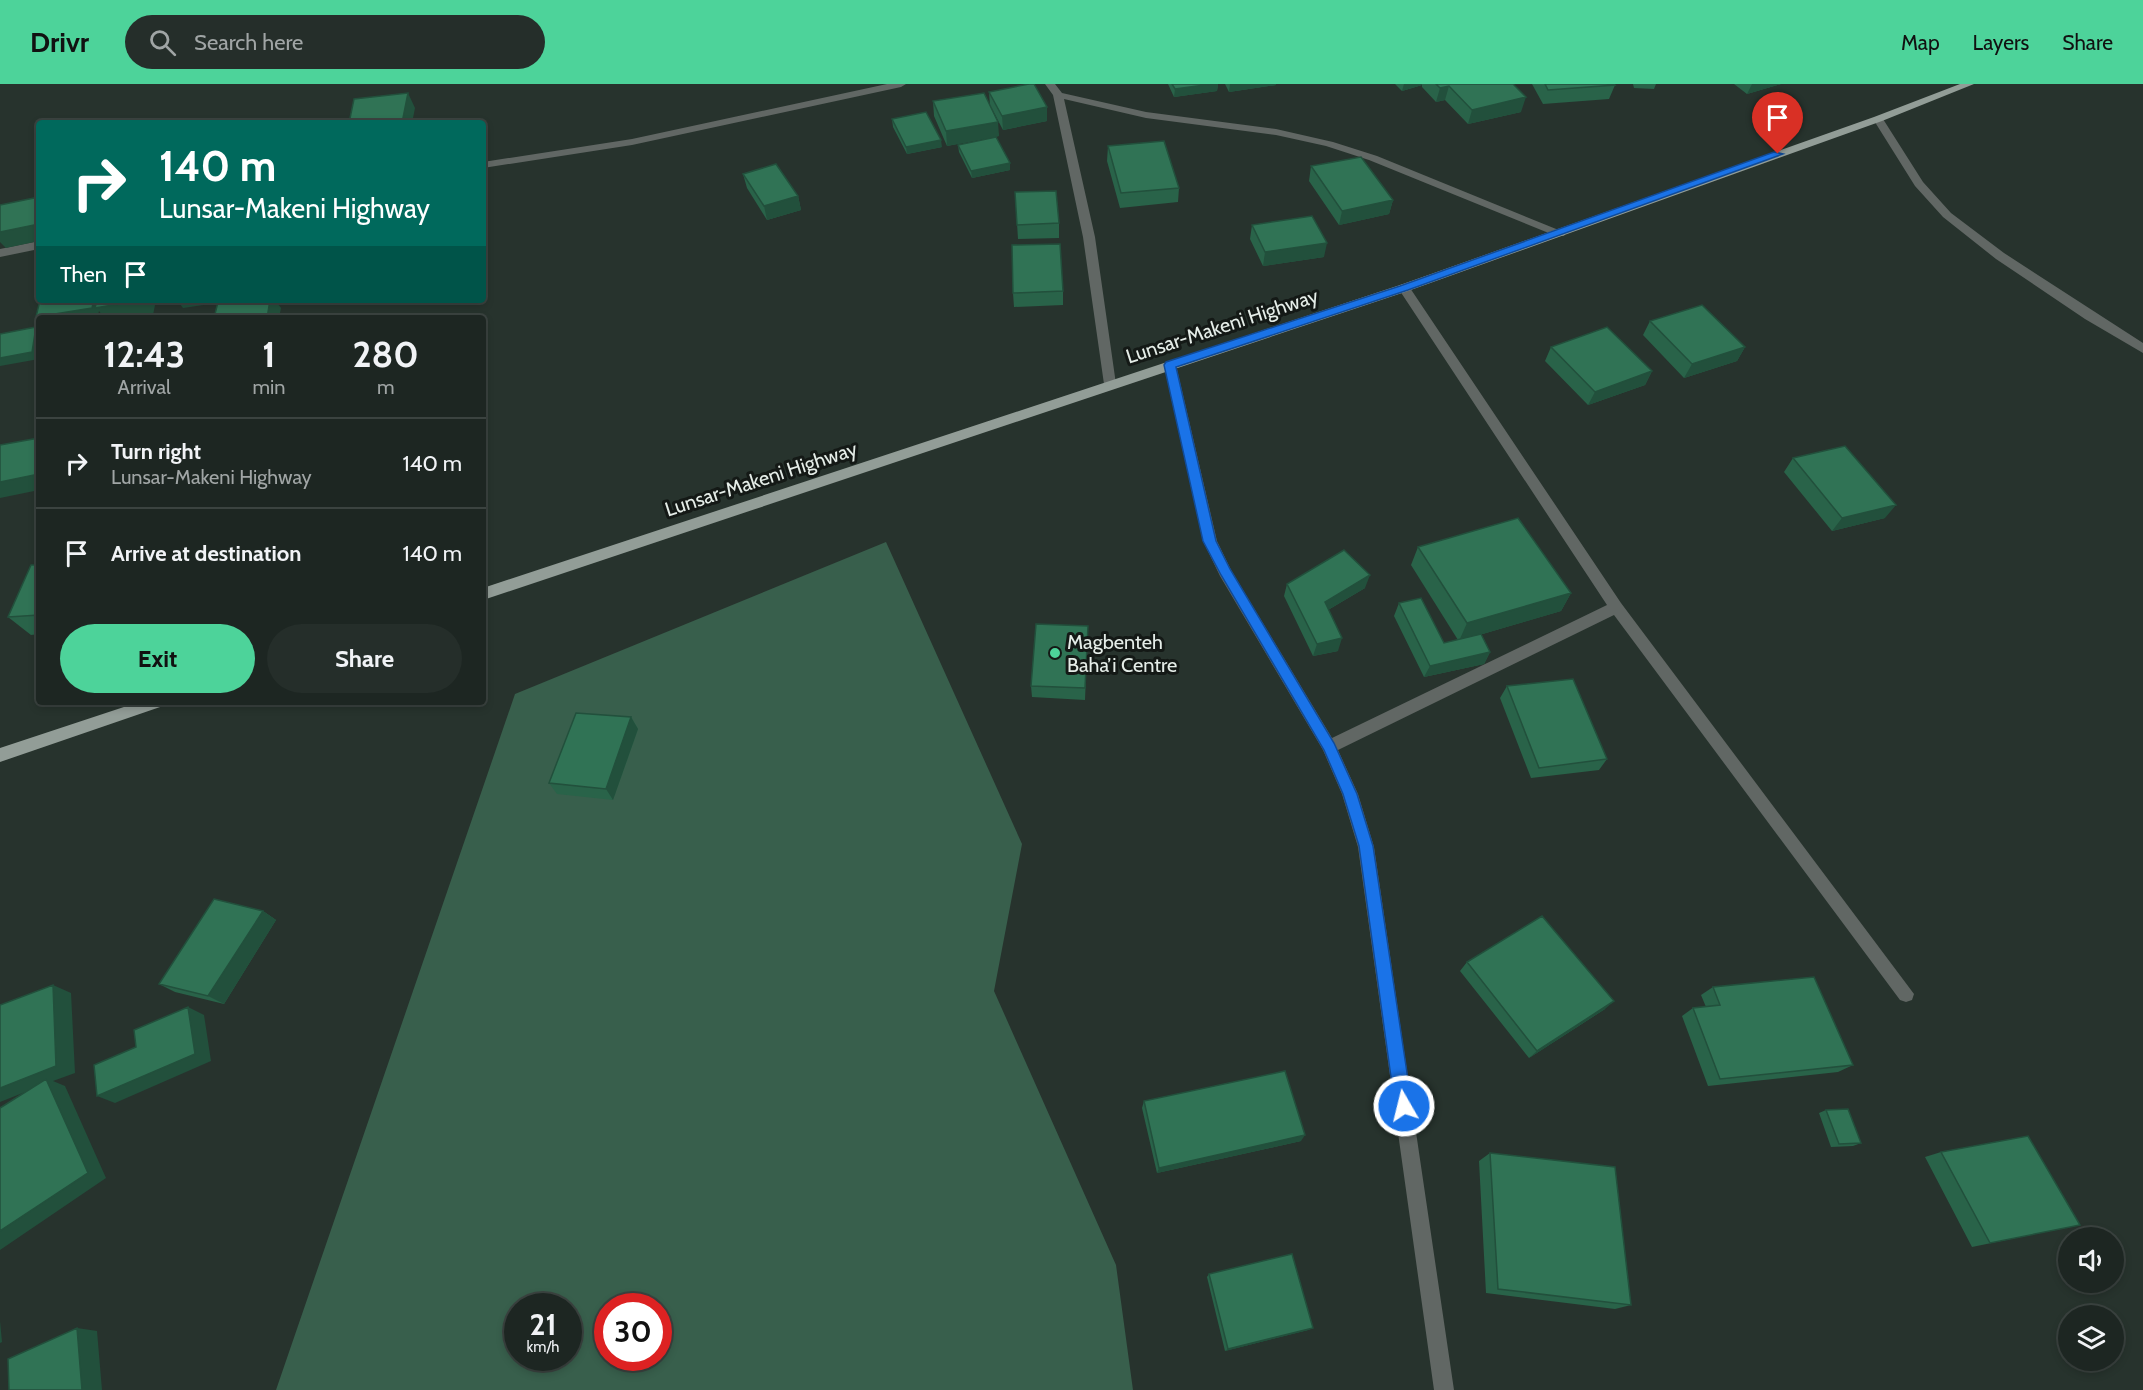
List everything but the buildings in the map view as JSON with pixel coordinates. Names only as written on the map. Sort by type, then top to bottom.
[{"type":"main road","name":"Lunsar-Makeni Highway","points":[[486,593],[1404,288],[1878,119],[1969,84]]},
{"type":"main road","points":[[0,755],[149,705]]},
{"type":"street","points":[[486,165],[632,142],[901,84]]},
{"type":"street","points":[[1050,84],[1058,95],[1089,237],[1110,384]]},
{"type":"street","points":[[1058,95],[1146,116],[1276,132],[1329,144],[1373,158],[1560,233]]},
{"type":"street","points":[[1878,119],[1920,184],[1947,215],[2010,263],[2088,316],[2143,349]]},
{"type":"street","points":[[0,253],[36,246]]},
{"type":"street","points":[[1404,288],[1616,607],[1905,994]]},
{"type":"street","points":[[1170,365],[1210,541],[1225,572],[1329,747],[1350,794],[1366,846],[1444,1390]]},
{"type":"street","points":[[1329,747],[1616,607]]},
{"type":"green space","points":[[886,542],[1022,844],[994,991],[1116,1265],[1133,1390],[276,1390],[515,694]]},
{"type":"place","name":"Magbenteh Baha’i Centre","points":[[1055,653]]},
{"type":"route","points":[[1404,1106],[1366,846],[1350,794],[1329,747],[1225,572],[1210,541],[1170,365],[1404,288],[1778,154]]}]
